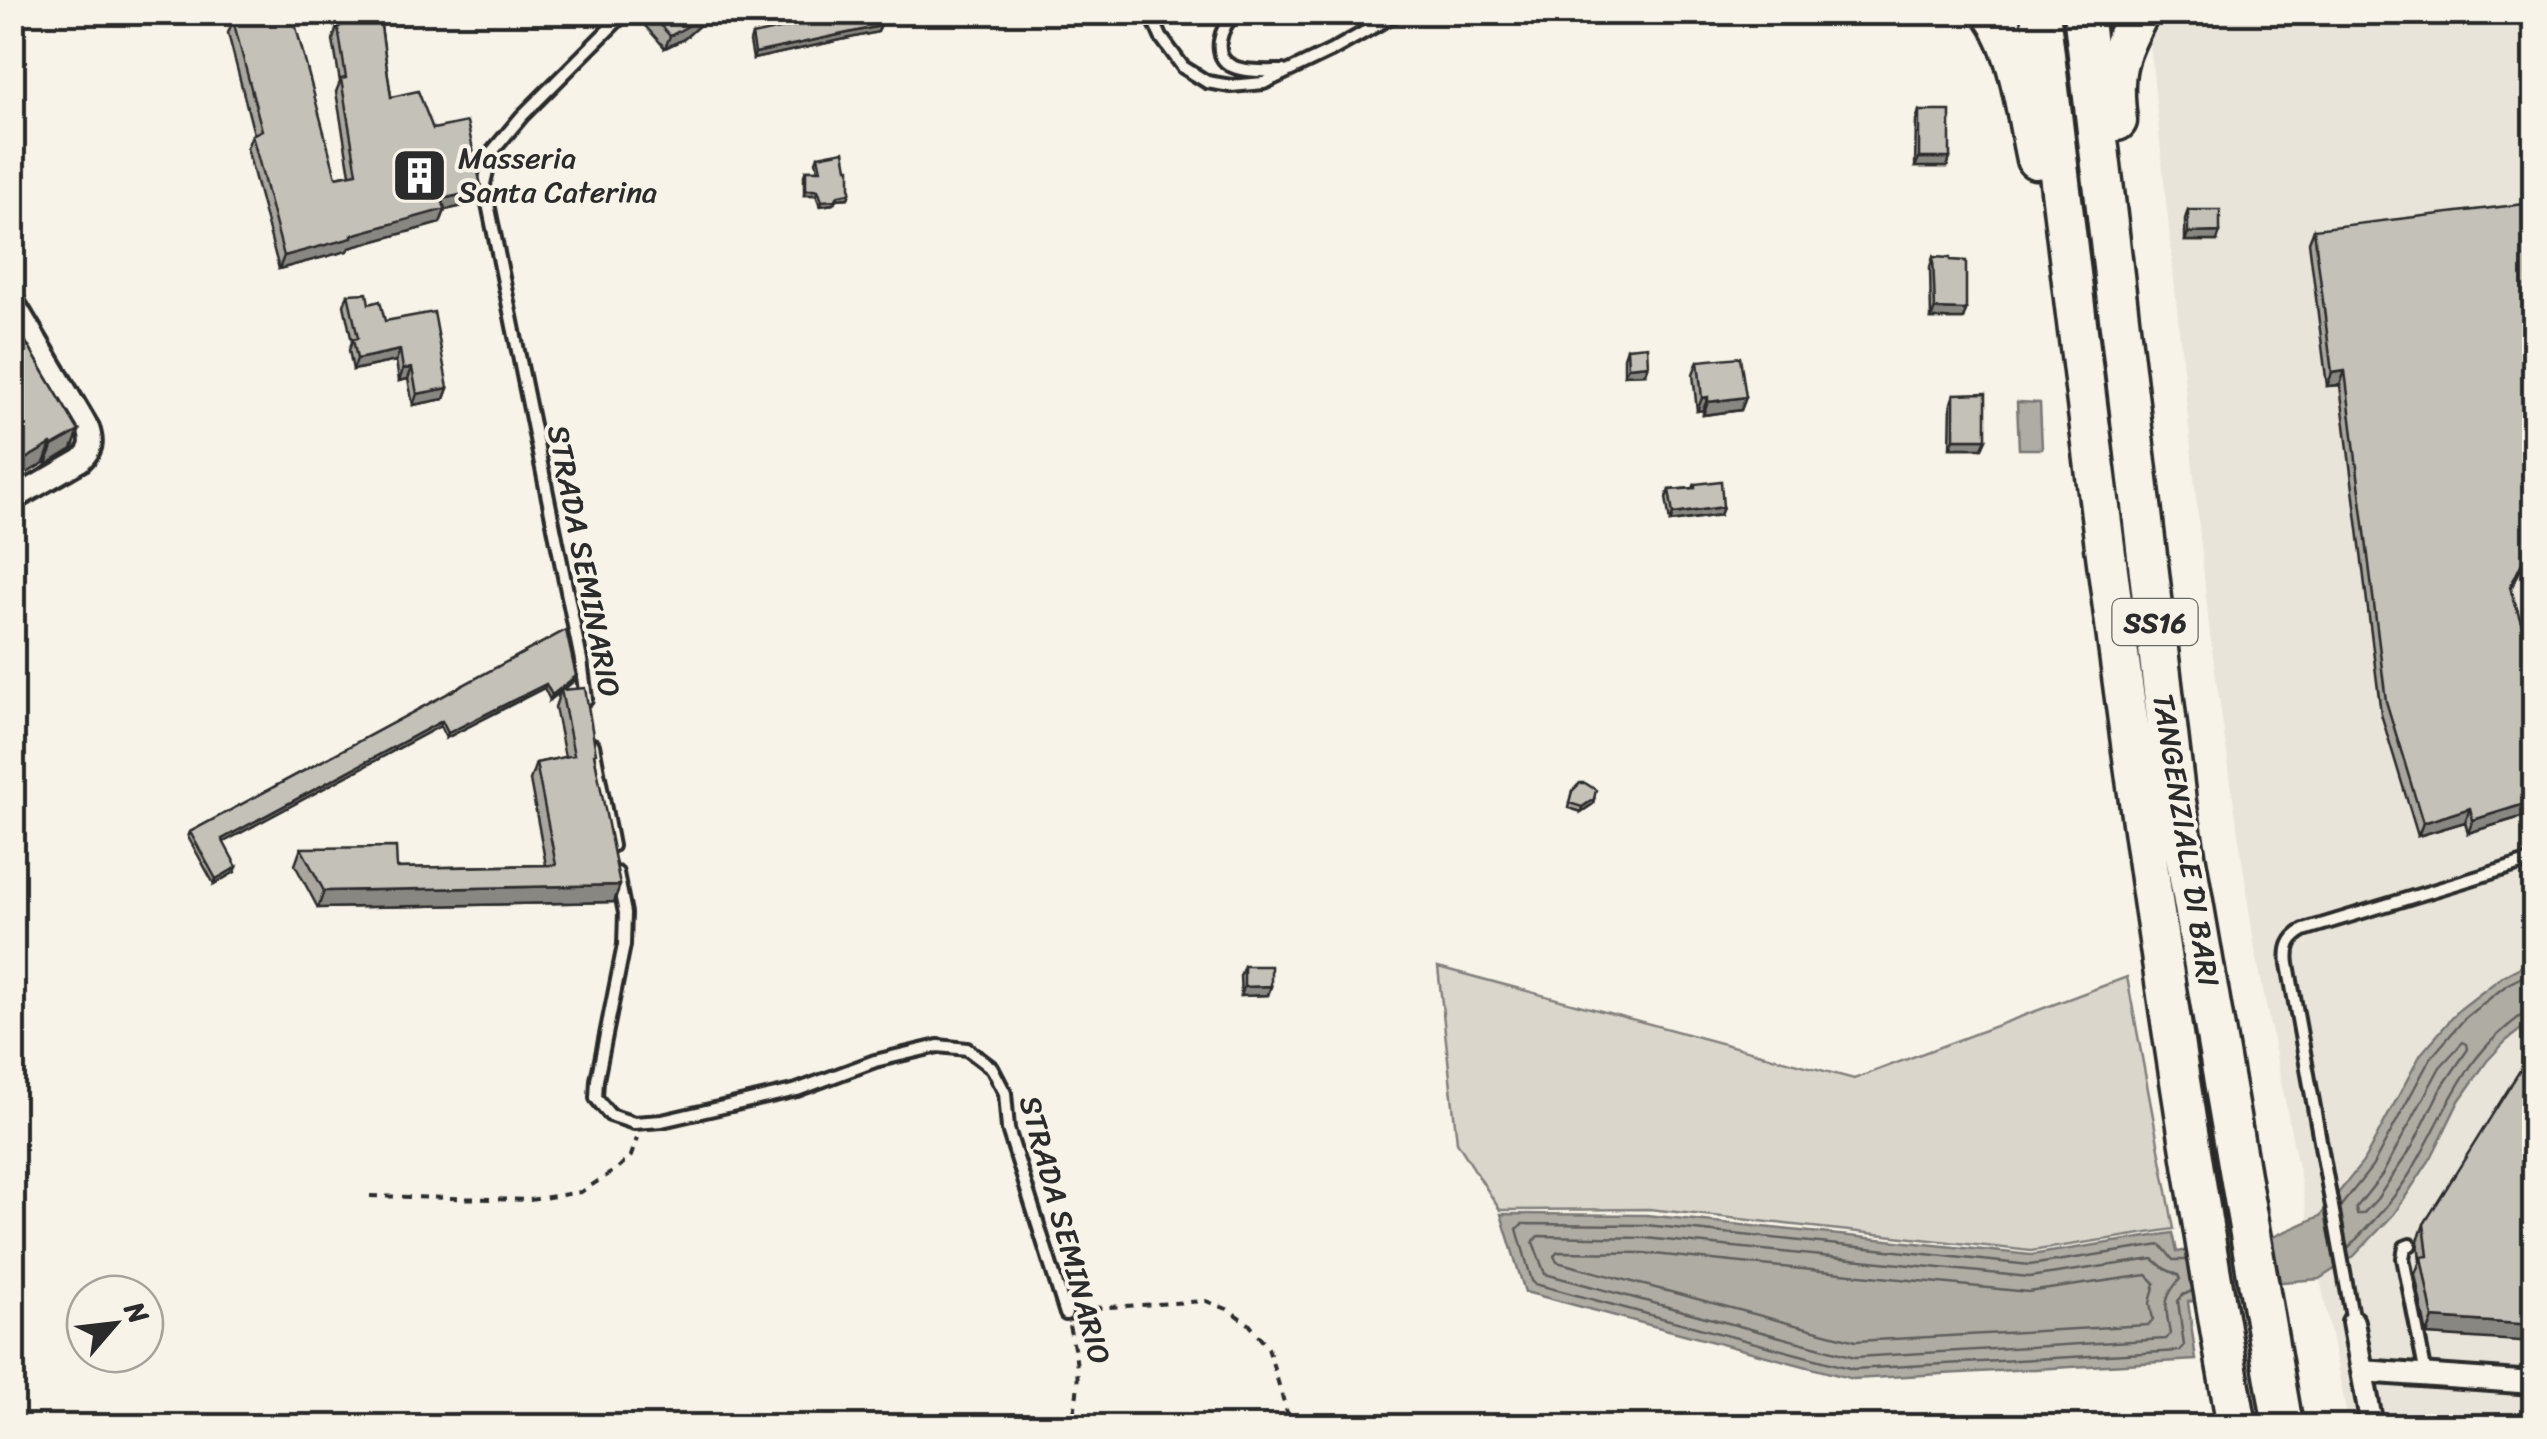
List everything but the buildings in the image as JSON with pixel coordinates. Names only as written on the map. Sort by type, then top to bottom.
[{"type":"highway","points":[[1991,12],[2000,24],[2016,69],[2036,164],[2069,261]]},
{"type":"highway","name":"TANGENZIALE DI BARI","points":[[2040,12],[2167,1008],[2237,1426]]},
{"type":"highway","name":"TANGENZIALE DI BARI","points":[[2083,12],[2176,802],[2283,1426]]},
{"type":"highway","points":[[2110,237],[2123,169],[2113,87],[2120,50],[2140,12]]},
{"type":"street","points":[[12,300],[93,441],[81,460],[12,500]]},
{"type":"street","points":[[2353,1322],[2372,1426]]},
{"type":"street","points":[[2362,1371],[2534,1383]]},
{"type":"lane","name":"STRADA SEMINARIO","points":[[588,708],[484,184],[490,153],[626,12]]},
{"type":"lane","points":[[1150,12],[1161,37],[1183,67],[1207,82],[1231,86],[1264,83],[1400,12]]},
{"type":"lane","points":[[1236,12],[1222,33],[1223,60],[1247,71],[1289,71]]},
{"type":"lane","points":[[2514,12],[2534,24]]},
{"type":"lane","name":"STRADA SEMINARIO","points":[[590,724],[625,913],[624,944],[596,1080],[596,1098],[610,1114],[634,1124],[662,1121],[796,1090],[876,1062],[938,1046],[967,1049],[992,1068],[1004,1093],[1008,1129],[1066,1314]]},
{"type":"lane","points":[[2353,1322],[2288,964],[2292,939],[2304,930],[2534,860]]},
{"type":"lane","points":[[2410,1245],[2405,1247],[2403,1258],[2426,1376]]},
{"type":"path","points":[[370,1196],[530,1200],[581,1192],[630,1156],[637,1140],[634,1124]]},
{"type":"path","points":[[1066,1314],[1094,1308],[1206,1301],[1227,1309],[1249,1324],[1268,1348],[1292,1426]]},
{"type":"path","name":"STRADA SEMINARIO","points":[[1066,1314],[1079,1384],[1071,1426]]},
{"type":"shaded area","points":[[2147,13],[2534,13],[2534,1426],[2349,1426],[2254,944],[2210,635]]},
{"type":"shaded area","points":[[1438,967],[1854,1079],[2127,977],[2174,1229],[2031,1251],[1649,1209],[1500,1210],[1457,1142]]},
{"type":"water","points":[[2017,402],[2040,403],[2042,449],[2019,449]]},
{"type":"water","points":[[2534,960],[2534,1019],[2487,1061],[2459,1101],[2431,1158],[2394,1214],[2353,1257],[2319,1279],[2282,1282],[2188,1302],[2196,1360],[1853,1379],[1525,1292],[1501,1214],[1646,1215],[2031,1255],[2173,1233],[2177,1252],[2275,1236],[2320,1216],[2363,1162],[2421,1054],[2459,1010],[2503,976]]},
{"type":"place","name":"Masseria Santa Caterina","points":[[419,175]]}]
